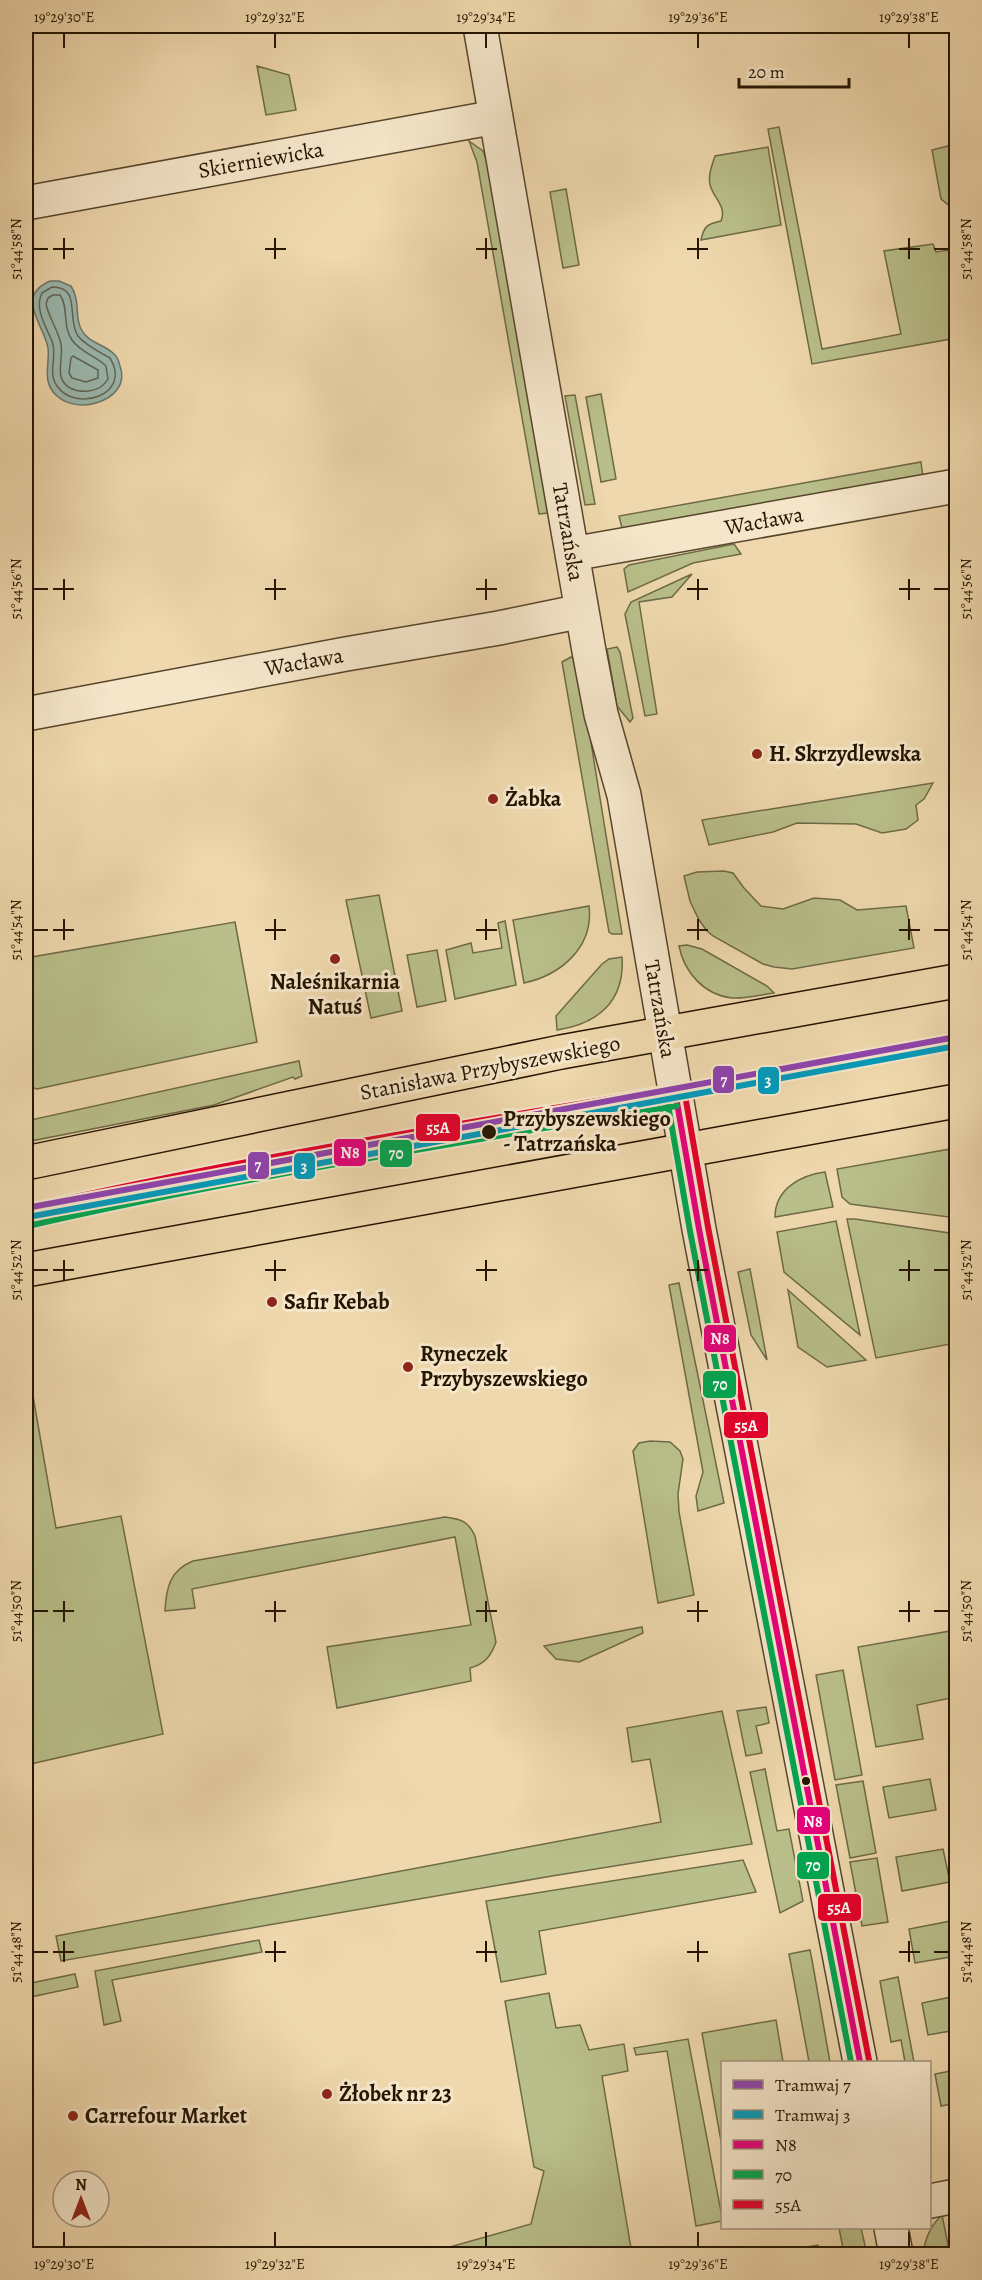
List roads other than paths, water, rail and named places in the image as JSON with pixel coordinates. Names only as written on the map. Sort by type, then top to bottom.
[{"type":"main road","name":"Stanisława Przybyszewskiego","points":[[26,1163],[561,1052],[957,981]]},
{"type":"main road","points":[[26,1270],[957,1101]]},
{"type":"street","name":"Tatrzańska","points":[[480,26],[601,714],[624,795],[685,1150],[860,2061]]},
{"type":"street","name":"Skierniewicka","points":[[26,203],[496,117]]},
{"type":"street","name":"Wacława","points":[[572,554],[957,486]]},
{"type":"street","name":"Wacława","points":[[26,714],[582,611]]},
{"type":"street","points":[[931,2201],[957,2196]]},
{"type":"street","points":[[891,2229],[896,2254]]},
{"type":"water","points":[[50,281],[59,281],[71,286],[76,298],[78,319],[84,334],[110,351],[118,360],[122,373],[120,385],[113,394],[102,401],[86,405],[70,403],[57,396],[49,385],[48,348],[32,303],[39,287]]},
{"type":"tram line","name":"7","points":[[26,1208],[956,1037]]},
{"type":"tram line","name":"3","points":[[28,1217],[956,1046]]},
{"type":"place","name":"H. Skrzydlewska","points":[[757,754]]},
{"type":"place","name":"Żabka","points":[[493,799]]},
{"type":"place","name":"Naleśnikarnia Natuś","points":[[335,959]]},
{"type":"place","name":"Przybyszewskiego - Tatrzańska","points":[[489,1132]]},
{"type":"place","name":"Safir Kebab","points":[[272,1302]]},
{"type":"place","name":"Ryneczek Przybyszewskiego","points":[[408,1367]]},
{"type":"place","name":"Żłobek nr 23","points":[[327,2094]]},
{"type":"place","name":"Carrefour Market","points":[[73,2116]]}]
